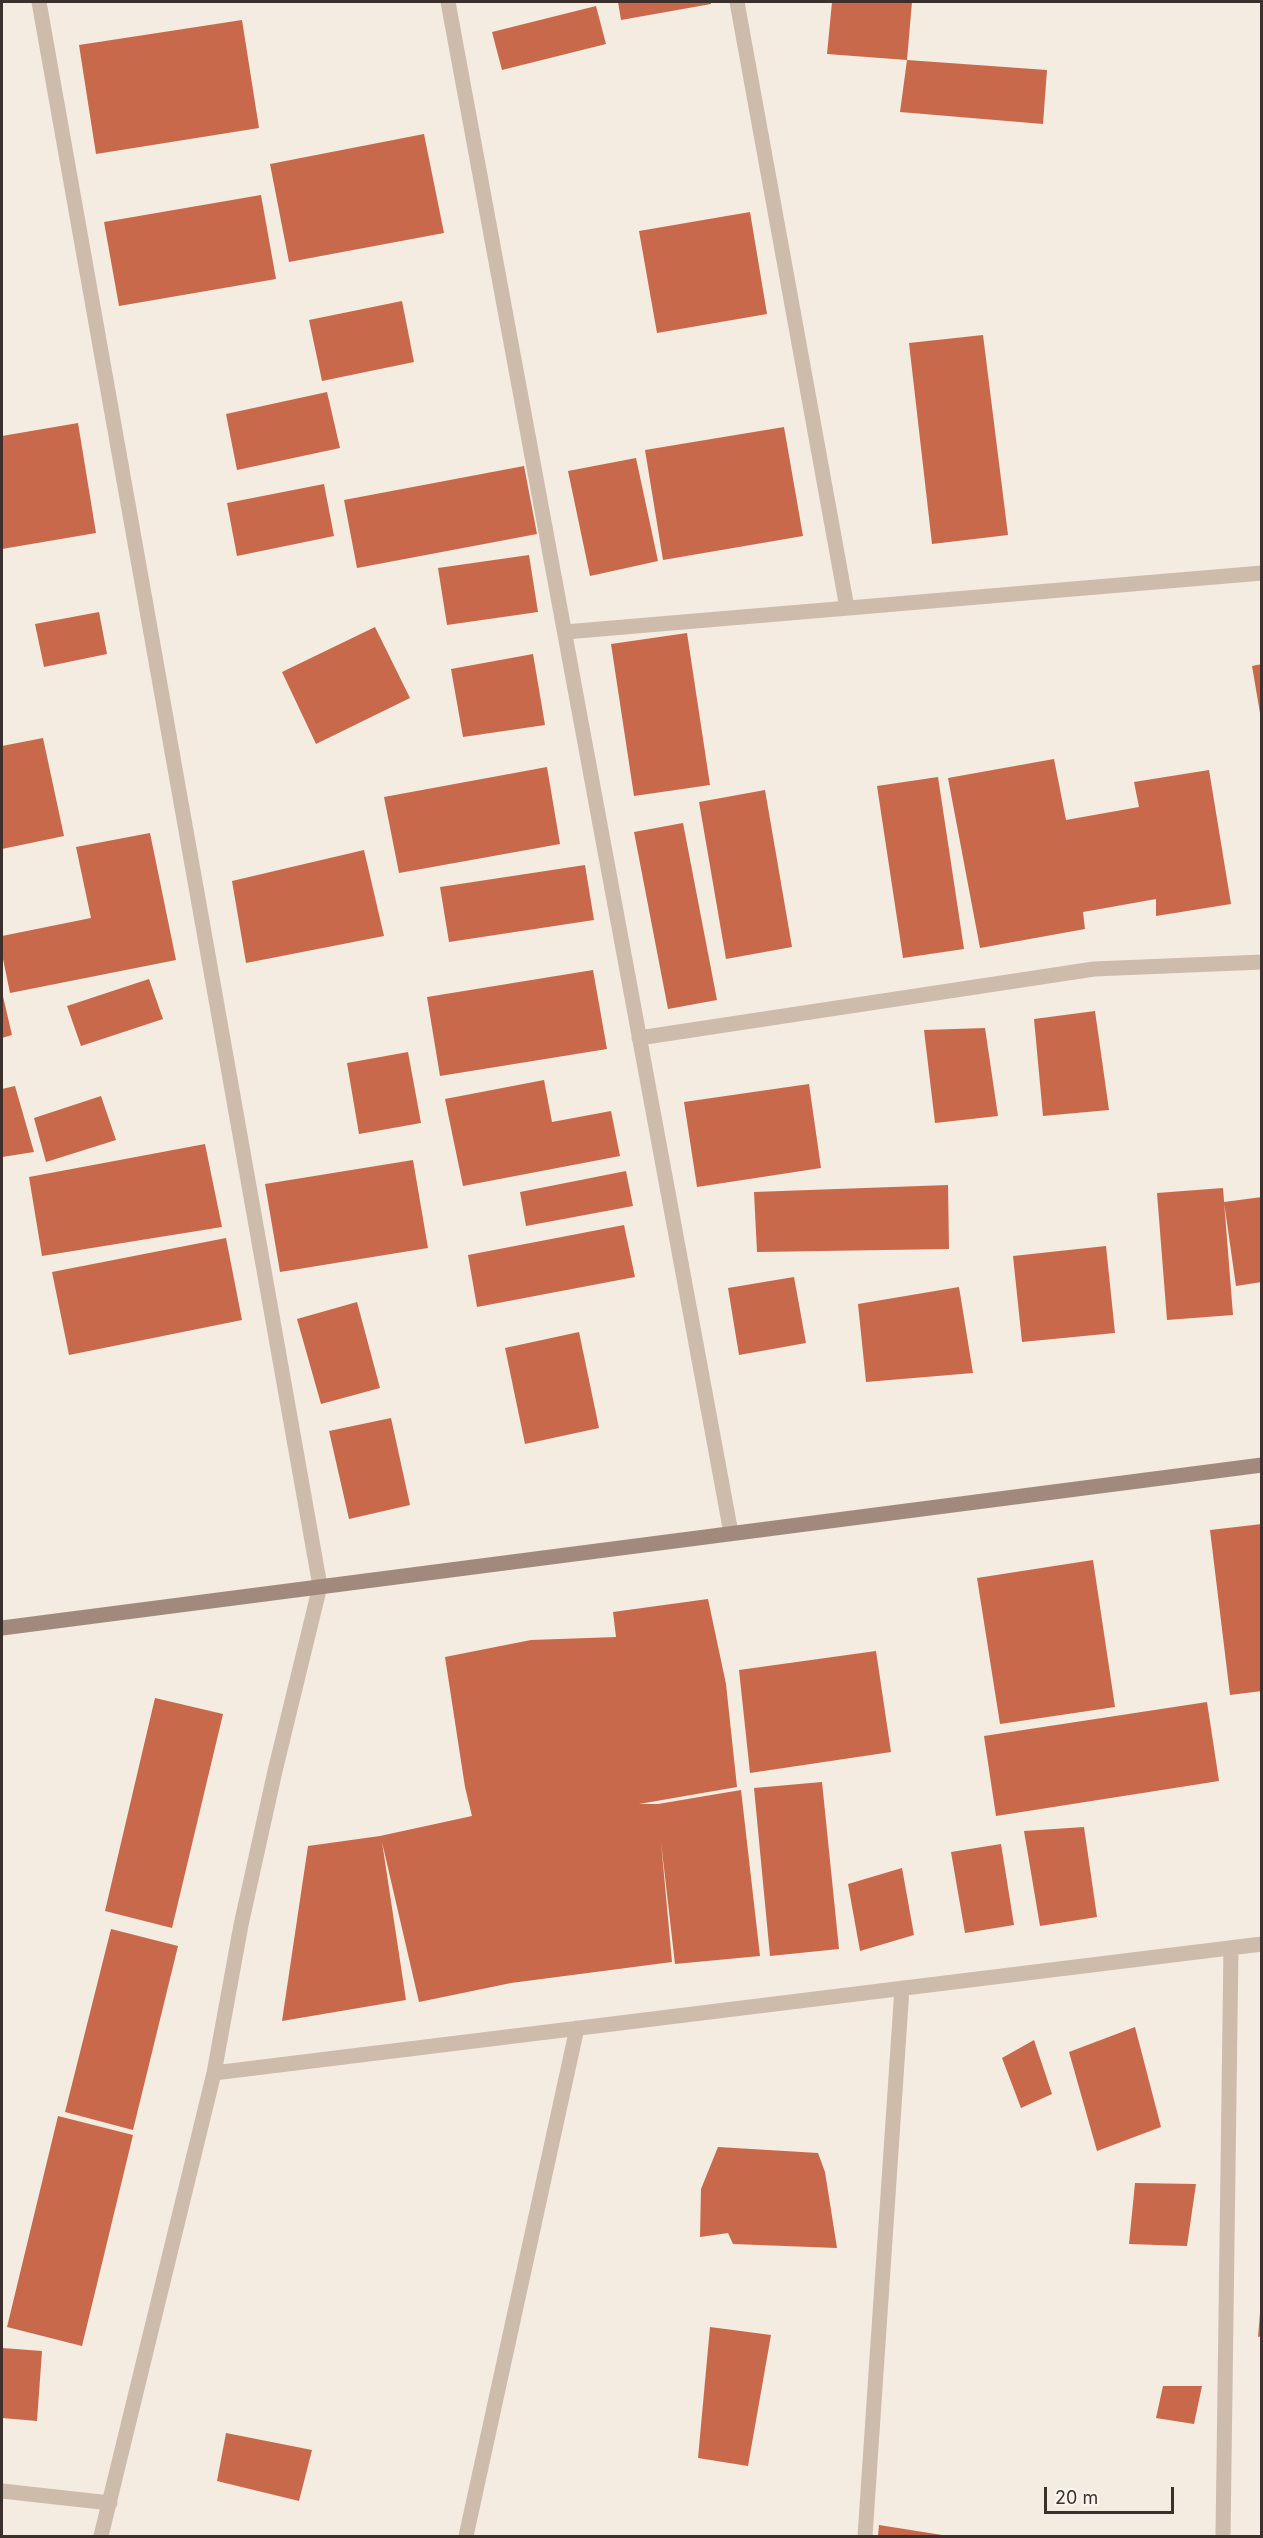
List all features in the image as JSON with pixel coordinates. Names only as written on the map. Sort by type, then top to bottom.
[{"type":"street","points":[[39,2],[320,1586],[272,1782],[241,1925],[214,2073],[101,2536]]},
{"type":"street","points":[[448,2],[731,1533]]},
{"type":"street","points":[[737,2],[847,608]]},
{"type":"street","points":[[565,632],[1262,573]]},
{"type":"street","points":[[639,1038],[1094,969],[1262,962]]},
{"type":"street","points":[[2,1628],[1262,1465]]},
{"type":"street","points":[[214,2073],[1262,1944]]},
{"type":"street","points":[[1223,2536],[1231,1948]]},
{"type":"street","points":[[865,2536],[902,1988]]},
{"type":"street","points":[[466,2536],[577,2028]]},
{"type":"street","points":[[2,2492],[110,2503]]},
{"type":"building","points":[[618,2],[711,2],[711,4],[621,20]]},
{"type":"building","points":[[832,2],[912,2],[907,60],[827,54]]},
{"type":"building","points":[[596,6],[606,44],[502,70],[492,32]]},
{"type":"building","points":[[242,20],[259,128],[96,154],[79,45]]},
{"type":"building","points":[[907,60],[1047,70],[1043,124],[900,112]]},
{"type":"building","points":[[424,134],[444,233],[289,262],[270,164]]},
{"type":"building","points":[[261,195],[276,279],[119,306],[104,222]]},
{"type":"building","points":[[750,212],[767,314],[657,333],[639,231]]},
{"type":"building","points":[[402,301],[414,362],[322,381],[309,320]]},
{"type":"building","points":[[983,335],[1008,535],[932,544],[909,343]]},
{"type":"building","points":[[327,392],[340,448],[237,470],[226,414]]},
{"type":"building","points":[[78,423],[96,533],[2,549],[2,436]]},
{"type":"building","points":[[784,427],[803,536],[663,560],[645,450]]},
{"type":"building","points":[[636,458],[658,561],[590,576],[568,471]]},
{"type":"building","points":[[524,466],[537,534],[357,568],[344,500]]},
{"type":"building","points":[[324,484],[334,536],[237,556],[227,503]]},
{"type":"building","points":[[529,555],[538,612],[447,625],[438,568]]},
{"type":"building","points":[[99,612],[107,654],[44,667],[35,624]]},
{"type":"building","points":[[375,627],[410,698],[316,744],[282,672]]},
{"type":"building","points":[[687,633],[710,785],[634,796],[611,644]]},
{"type":"building","points":[[533,654],[545,725],[463,737],[451,669]]},
{"type":"building","points":[[1262,664],[1262,713],[1260,713],[1252,666]]},
{"type":"building","points":[[43,738],[64,836],[2,849],[2,746]]},
{"type":"building","points":[[1054,759],[1066,820],[1139,807],[1134,782],[1209,770],[1231,904],[1156,916],[1156,899],[1083,912],[1085,929],[980,948],[948,778]]},
{"type":"building","points":[[547,767],[560,844],[399,873],[384,797]]},
{"type":"building","points":[[938,777],[964,949],[903,958],[877,786]]},
{"type":"building","points":[[765,790],[792,947],[726,959],[699,802]]},
{"type":"building","points":[[683,823],[717,1000],[668,1009],[634,832]]},
{"type":"building","points":[[150,833],[176,960],[10,993],[2,954],[2,936],[91,918],[76,847]]},
{"type":"building","points":[[364,850],[384,936],[246,963],[232,881]]},
{"type":"building","points":[[585,865],[594,920],[449,942],[440,887]]},
{"type":"building","points":[[593,970],[607,1049],[440,1076],[427,997]]},
{"type":"building","points":[[149,979],[163,1019],[81,1046],[67,1006]]},
{"type":"building","points":[[2,992],[12,1035],[2,1038]]},
{"type":"building","points":[[1095,1011],[1109,1110],[1043,1116],[1034,1019]]},
{"type":"building","points":[[985,1028],[998,1116],[935,1123],[924,1030]]},
{"type":"building","points":[[408,1052],[421,1123],[359,1134],[347,1063]]},
{"type":"building","points":[[544,1080],[552,1122],[611,1111],[620,1156],[463,1186],[445,1099]]},
{"type":"building","points":[[809,1084],[821,1168],[697,1187],[684,1102]]},
{"type":"building","points":[[15,1086],[34,1152],[2,1157],[2,1089]]},
{"type":"building","points":[[101,1096],[116,1140],[46,1162],[34,1118]]},
{"type":"building","points":[[205,1144],[222,1227],[42,1256],[29,1177]]},
{"type":"building","points":[[413,1160],[428,1248],[280,1272],[265,1184]]},
{"type":"building","points":[[626,1171],[633,1206],[526,1226],[520,1192]]},
{"type":"building","points":[[948,1185],[949,1249],[757,1252],[754,1192]]},
{"type":"building","points":[[1223,1188],[1233,1315],[1167,1320],[1157,1193]]},
{"type":"building","points":[[1262,1197],[1262,1282],[1236,1286],[1224,1202]]},
{"type":"building","points":[[624,1225],[635,1277],[477,1307],[468,1255]]},
{"type":"building","points":[[226,1238],[242,1320],[69,1355],[52,1272]]},
{"type":"building","points":[[1106,1246],[1115,1333],[1022,1342],[1013,1256]]},
{"type":"building","points":[[794,1277],[806,1343],[739,1355],[728,1288]]},
{"type":"building","points":[[959,1287],[973,1373],[866,1382],[858,1304]]},
{"type":"building","points":[[357,1302],[380,1388],[321,1404],[297,1319]]},
{"type":"building","points":[[579,1332],[599,1428],[525,1444],[505,1348]]},
{"type":"building","points":[[391,1418],[410,1505],[349,1519],[329,1431]]},
{"type":"building","points":[[1262,1524],[1262,1691],[1230,1695],[1210,1530]]},
{"type":"building","points":[[1093,1560],[1115,1707],[1000,1724],[977,1578]]},
{"type":"building","points":[[708,1599],[726,1684],[737,1787],[639,1804],[658,1804],[741,1790],[760,1956],[675,1964],[661,1842],[672,1962],[511,1983],[419,2002],[382,1842],[406,2000],[282,2021],[308,1846],[380,1836],[472,1816],[465,1787],[445,1657],[531,1640],[616,1637],[613,1612]]},
{"type":"building","points":[[876,1651],[891,1752],[750,1773],[739,1670]]},
{"type":"building","points":[[155,1698],[223,1714],[172,1928],[105,1911]]},
{"type":"building","points":[[1207,1702],[1219,1781],[996,1816],[984,1736]]},
{"type":"building","points":[[822,1782],[839,1949],[770,1956],[754,1788]]},
{"type":"building","points":[[1084,1827],[1097,1917],[1040,1926],[1024,1831]]},
{"type":"building","points":[[1001,1844],[1014,1925],[965,1933],[951,1852]]},
{"type":"building","points":[[902,1868],[914,1935],[860,1951],[848,1884]]},
{"type":"building","points":[[111,1929],[178,1946],[133,2130],[65,2112]]},
{"type":"building","points":[[1135,2027],[1161,2127],[1097,2151],[1069,2052]]},
{"type":"building","points":[[1034,2040],[1052,2094],[1021,2108],[1002,2058]]},
{"type":"building","points":[[58,2116],[133,2135],[82,2346],[7,2327]]},
{"type":"building","points":[[718,2147],[818,2153],[825,2172],[837,2248],[733,2244],[728,2233],[700,2237],[701,2189]]},
{"type":"building","points":[[1135,2183],[1196,2184],[1187,2246],[1129,2244]]},
{"type":"building","points":[[1260,2313],[1262,2313],[1262,2336],[1258,2337]]},
{"type":"building","points":[[710,2327],[771,2335],[748,2466],[698,2458]]},
{"type":"building","points":[[2,2348],[42,2351],[37,2421],[2,2418]]},
{"type":"building","points":[[1163,2386],[1202,2386],[1194,2424],[1156,2418]]},
{"type":"building","points":[[226,2433],[312,2450],[299,2501],[217,2481]]},
{"type":"building","points":[[879,2525],[942,2535],[942,2536],[878,2536]]}]
